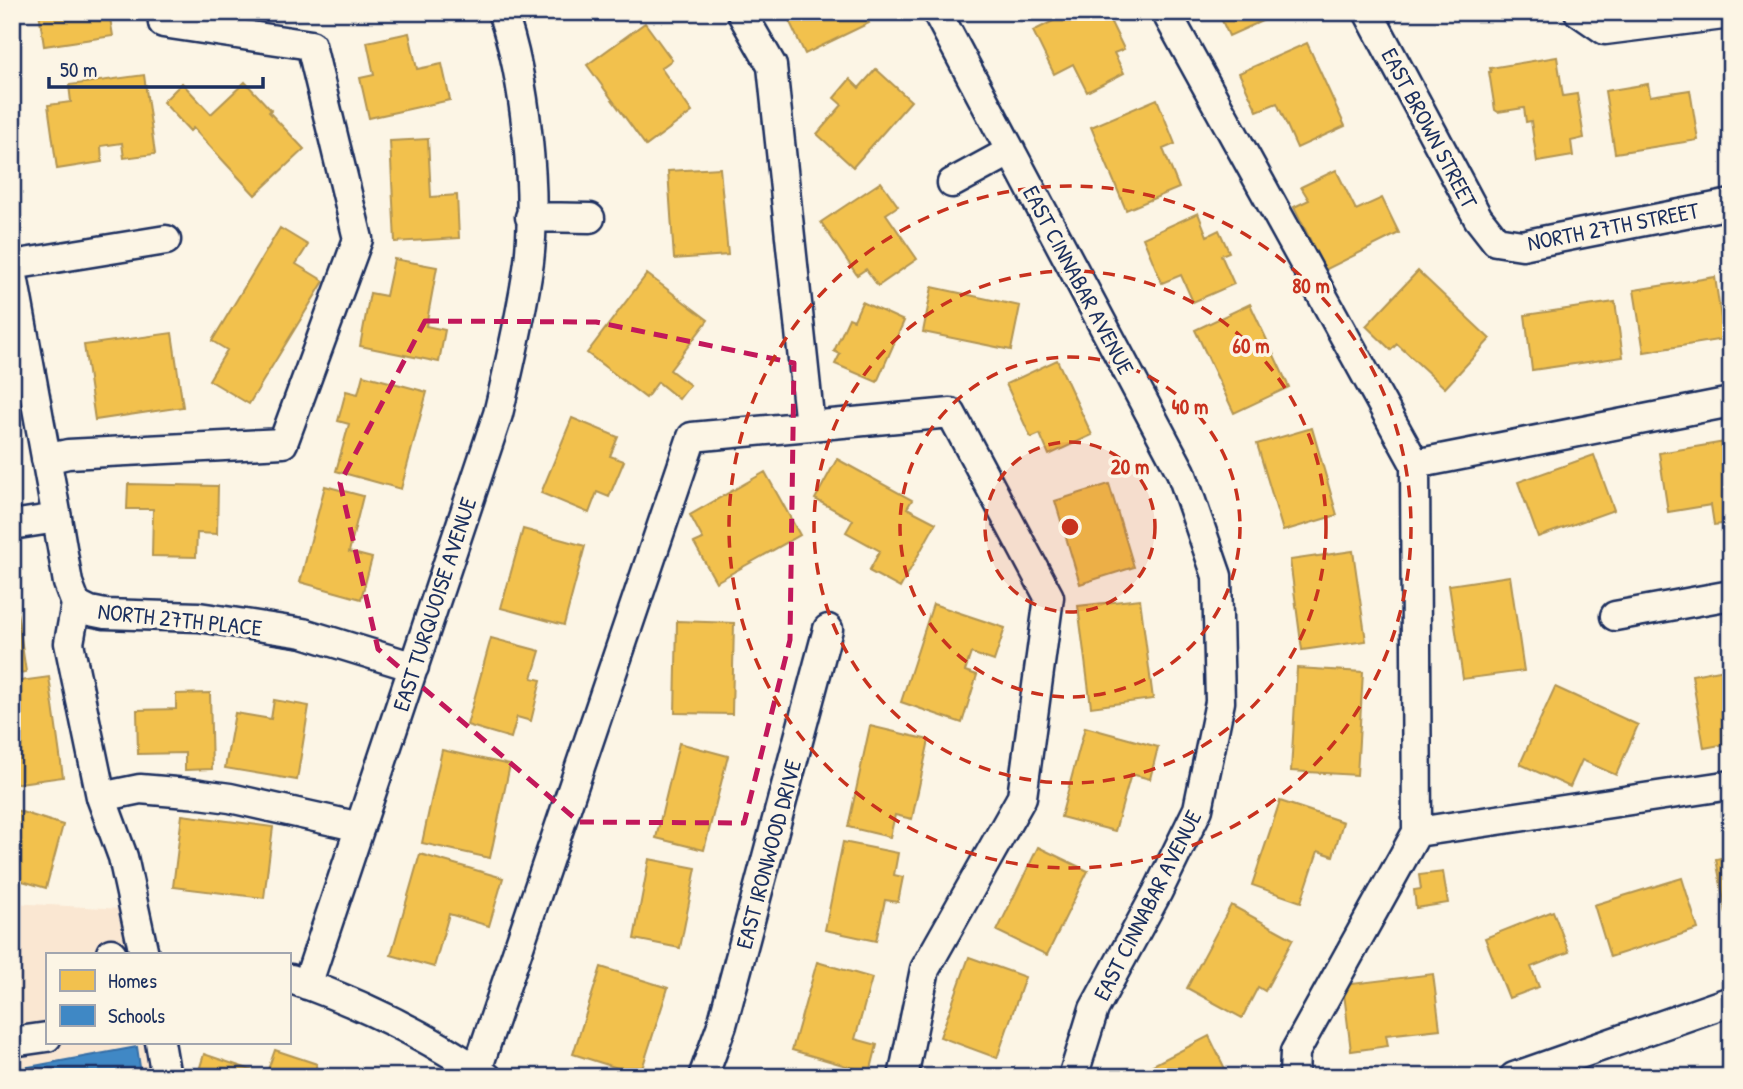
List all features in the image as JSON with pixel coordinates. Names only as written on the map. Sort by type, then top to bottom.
[{"type":"street","points":[[46,459],[68,454],[283,443],[358,239],[311,45],[163,23],[162,12]]},
{"type":"street","name":"EAST TURQUOISE AVENUE","points":[[298,982],[360,827],[498,414],[518,331],[529,259],[530,171],[521,94],[502,12]]},
{"type":"street","points":[[741,12],[772,66],[810,426]]},
{"type":"street","name":"EAST CINNABAR AVENUE","points":[[937,12],[1181,472],[1217,576],[1220,702],[1198,809],[1157,893],[1094,1009],[1073,1077]]},
{"type":"street","points":[[1166,12],[1415,464],[1418,832],[1295,1052],[1294,1077]]},
{"type":"street","name":"EAST BROWN STREET","points":[[1368,12],[1478,218],[1496,242]]},
{"type":"street","points":[[1579,12],[1605,30],[1731,15]]},
{"type":"street","points":[[952,183],[1011,151]]},
{"type":"street","name":"NORTH 27TH STREET","points":[[1496,242],[1522,245],[1731,204]]},
{"type":"street","points":[[530,217],[590,218]]},
{"type":"street","points":[[12,267],[166,240]]},
{"type":"street","name":"NORTH 27TH PLACE","points":[[12,267],[68,583],[76,604],[105,614],[199,617],[303,633],[414,667]]},
{"type":"street","points":[[1415,464],[1731,402]]},
{"type":"street","points":[[298,982],[346,999],[417,1034],[482,1074],[692,437],[951,413],[1049,597],[1022,797],[925,970],[903,1077]]},
{"type":"street","points":[[12,525],[57,518]]},
{"type":"street","points":[[1615,616],[1731,596]]},
{"type":"street","points":[[76,604],[69,643],[100,797],[123,857],[145,953]]},
{"type":"street","name":"EAST IRONWOOD DRIVE","points":[[703,1077],[722,1025],[828,629]]},
{"type":"street","points":[[1418,832],[1731,785]]},
{"type":"street","points":[[100,797],[139,789],[200,794],[230,798],[360,827]]},
{"type":"street","points":[[1514,1077],[1731,1001]]},
{"type":"street","points":[[12,1042],[46,1037]]},
{"type":"street","points":[[160,1044],[166,1077]]},
{"type":"highlighted area","points":[[425,321],[596,322],[794,363],[790,640],[744,823],[579,822],[378,649],[340,483]]},
{"type":"shaded area","points":[[12,903],[123,909],[131,953],[46,953],[46,1044],[147,1044],[153,1077],[12,1077]]},
{"type":"building: Homes","points":[[39,12],[109,12],[113,36],[44,46]]},
{"type":"building: Homes","points":[[785,12],[864,12],[869,23],[805,54]]},
{"type":"building: Homes","points":[[1071,12],[1106,12],[1124,49],[1114,53],[1124,73],[1087,92],[1073,64],[1054,74],[1033,31]]},
{"type":"building: Homes","points":[[1218,12],[1282,12],[1229,36]]},
{"type":"building: Homes","points":[[645,23],[672,60],[661,68],[692,112],[646,146],[587,65]]},
{"type":"building: Homes","points":[[409,33],[417,69],[442,64],[450,100],[369,118],[360,78],[374,75],[367,42]]},
{"type":"building: Homes","points":[[1307,43],[1345,126],[1297,148],[1277,103],[1257,111],[1239,73]]},
{"type":"building: Homes","points":[[1557,57],[1563,96],[1577,94],[1584,138],[1571,141],[1573,156],[1537,162],[1531,121],[1526,122],[1524,108],[1498,112],[1495,110],[1489,72],[1490,68]]},
{"type":"building: Homes","points":[[876,69],[911,101],[853,167],[817,134],[842,105],[834,98],[850,79],[859,88]]},
{"type":"building: Homes","points":[[144,75],[155,154],[124,158],[122,143],[101,146],[102,162],[57,169],[48,105],[71,102],[69,85]]},
{"type":"building: Homes","points":[[245,82],[304,149],[255,195],[193,128],[190,131],[163,102],[182,83],[211,114]]},
{"type":"building: Homes","points":[[1648,84],[1650,96],[1690,90],[1698,140],[1615,153],[1605,91]]},
{"type":"building: Homes","points":[[1157,99],[1175,144],[1163,149],[1179,188],[1126,210],[1091,127]]},
{"type":"building: Homes","points":[[428,139],[431,197],[457,195],[459,238],[395,242],[390,141]]},
{"type":"building: Homes","points":[[720,168],[728,255],[674,259],[668,171]]},
{"type":"building: Homes","points":[[1336,170],[1356,210],[1382,198],[1399,233],[1325,270],[1294,207],[1309,200],[1301,187]]},
{"type":"building: Homes","points":[[881,182],[898,206],[886,214],[917,259],[878,286],[866,269],[857,275],[821,222]]},
{"type":"building: Homes","points":[[1198,213],[1207,236],[1219,230],[1229,252],[1221,255],[1234,284],[1193,302],[1181,275],[1162,283],[1143,238]]},
{"type":"building: Homes","points":[[280,228],[308,245],[296,264],[324,281],[249,404],[209,380],[227,350],[212,341]]},
{"type":"building: Homes","points":[[394,259],[437,267],[426,326],[445,330],[439,362],[360,346],[370,293],[386,296]]},
{"type":"building: Homes","points":[[1418,271],[1490,339],[1445,388],[1397,344],[1391,350],[1366,326]]},
{"type":"building: Homes","points":[[647,274],[708,320],[670,370],[690,385],[679,399],[658,382],[646,398],[587,353]]},
{"type":"building: Homes","points":[[1715,277],[1724,339],[1644,352],[1634,290]]},
{"type":"building: Homes","points":[[932,287],[1020,306],[1011,350],[923,332]]},
{"type":"building: Homes","points":[[862,302],[904,321],[877,382],[835,364],[840,354],[834,351],[849,318],[854,320]]},
{"type":"building: Homes","points":[[1615,302],[1623,357],[1532,370],[1525,315]]},
{"type":"building: Homes","points":[[1250,304],[1289,387],[1234,413],[1195,330]]},
{"type":"building: Homes","points":[[172,333],[183,407],[95,420],[84,345]]},
{"type":"building: Homes","points":[[1057,360],[1092,435],[1049,455],[1040,434],[1031,438],[1006,384]]},
{"type":"building: Homes","points":[[363,375],[427,392],[401,489],[336,471],[349,424],[338,421],[346,391],[358,394]]},
{"type":"building: Homes","points":[[572,418],[618,437],[610,456],[624,461],[609,497],[597,492],[589,513],[541,493]]},
{"type":"building: Homes","points":[[1312,428],[1337,515],[1283,531],[1257,444]]},
{"type":"building: Homes","points":[[1731,441],[1731,523],[1714,525],[1711,505],[1668,512],[1659,453]]},
{"type":"building: Homes","points":[[1594,455],[1614,510],[1538,537],[1518,482]]},
{"type":"building: Homes","points":[[837,459],[912,500],[907,508],[936,523],[900,588],[869,571],[880,551],[846,532],[853,520],[815,499]]},
{"type":"building: Homes","points":[[765,472],[800,535],[716,582],[694,543],[703,539],[690,515]]},
{"type":"building: Homes","points":[[128,484],[218,486],[217,534],[197,533],[196,557],[152,556],[153,509],[127,509]]},
{"type":"building: Homes","points":[[1109,484],[1134,567],[1080,584],[1055,501]]},
{"type":"building: Homes","points":[[325,486],[363,496],[349,552],[372,558],[361,599],[300,582]]},
{"type":"building: Homes","points":[[523,529],[585,546],[564,625],[501,608]]},
{"type":"building: Homes","points":[[1353,551],[1366,641],[1302,650],[1290,560]]},
{"type":"building: Homes","points":[[1510,576],[1524,671],[1463,679],[1449,585]]},
{"type":"building: Homes","points":[[1140,599],[1153,699],[1091,707],[1078,606]]},
{"type":"building: Homes","points":[[933,604],[1005,628],[994,661],[971,653],[965,671],[977,675],[962,723],[901,702]]},
{"type":"building: Homes","points":[[12,611],[17,611],[26,672],[12,674]]},
{"type":"building: Homes","points":[[677,621],[734,623],[732,714],[675,713]]},
{"type":"building: Homes","points":[[491,638],[540,651],[532,678],[541,680],[531,721],[517,717],[511,738],[467,725]]},
{"type":"building: Homes","points":[[1297,668],[1363,672],[1357,775],[1291,771]]},
{"type":"building: Homes","points":[[1731,668],[1731,743],[1704,748],[1692,675]]},
{"type":"building: Homes","points":[[49,677],[63,777],[12,784],[12,682]]},
{"type":"building: Homes","points":[[1555,687],[1638,725],[1616,775],[1582,760],[1570,787],[1520,764]]},
{"type":"building: Homes","points":[[210,693],[212,769],[185,770],[185,753],[138,754],[137,710],[176,709],[176,694]]},
{"type":"building: Homes","points":[[274,700],[309,706],[297,780],[225,768],[235,713],[271,719]]},
{"type":"building: Homes","points":[[870,726],[929,740],[912,819],[895,815],[890,837],[848,827]]},
{"type":"building: Homes","points":[[1085,727],[1158,747],[1150,779],[1131,774],[1115,831],[1061,817]]},
{"type":"building: Homes","points":[[679,743],[728,756],[704,850],[656,838]]},
{"type":"building: Homes","points":[[442,750],[510,765],[490,858],[422,843]]},
{"type":"building: Homes","points":[[1280,801],[1343,822],[1333,856],[1318,851],[1301,902],[1252,885]]},
{"type":"building: Homes","points":[[12,809],[63,825],[46,888],[12,878]]},
{"type":"building: Homes","points":[[182,815],[273,827],[264,898],[173,887]]},
{"type":"building: Homes","points":[[843,842],[898,853],[894,875],[903,877],[898,902],[885,900],[876,941],[825,930]]},
{"type":"building: Homes","points":[[1038,847],[1088,871],[1047,955],[997,931]]},
{"type":"building: Homes","points":[[420,854],[503,878],[489,926],[449,914],[434,967],[391,955]]},
{"type":"building: Homes","points":[[1731,856],[1731,911],[1726,912],[1716,859]]},
{"type":"building: Homes","points":[[649,859],[696,868],[680,948],[634,939]]},
{"type":"building: Homes","points":[[1443,872],[1448,903],[1416,908],[1414,890],[1421,889],[1419,875]]},
{"type":"building: Homes","points":[[1682,878],[1698,929],[1610,957],[1594,905]]},
{"type":"building: Homes","points":[[1231,905],[1293,939],[1265,991],[1258,987],[1242,1018],[1187,988]]},
{"type":"building: Homes","points":[[1553,911],[1569,952],[1531,967],[1539,987],[1509,998],[1485,938]]},
{"type":"building: Homes","points":[[969,957],[1025,977],[997,1058],[940,1037]]},
{"type":"building: Homes","points":[[817,962],[872,978],[855,1039],[877,1045],[870,1073],[792,1050]]},
{"type":"building: Homes","points":[[601,967],[668,988],[640,1075],[573,1054]]},
{"type":"building: Homes","points":[[1433,974],[1440,1029],[1386,1035],[1388,1046],[1351,1051],[1343,985]]},
{"type":"building: Homes","points":[[1209,1036],[1229,1077],[1156,1077],[1151,1066]]},
{"type":"building: Homes","points":[[275,1050],[317,1064],[313,1077],[197,1077],[204,1054],[266,1075]]},
{"type":"building: Schools","points":[[137,1047],[141,1074],[126,1077],[12,1077],[12,1070]]}]
